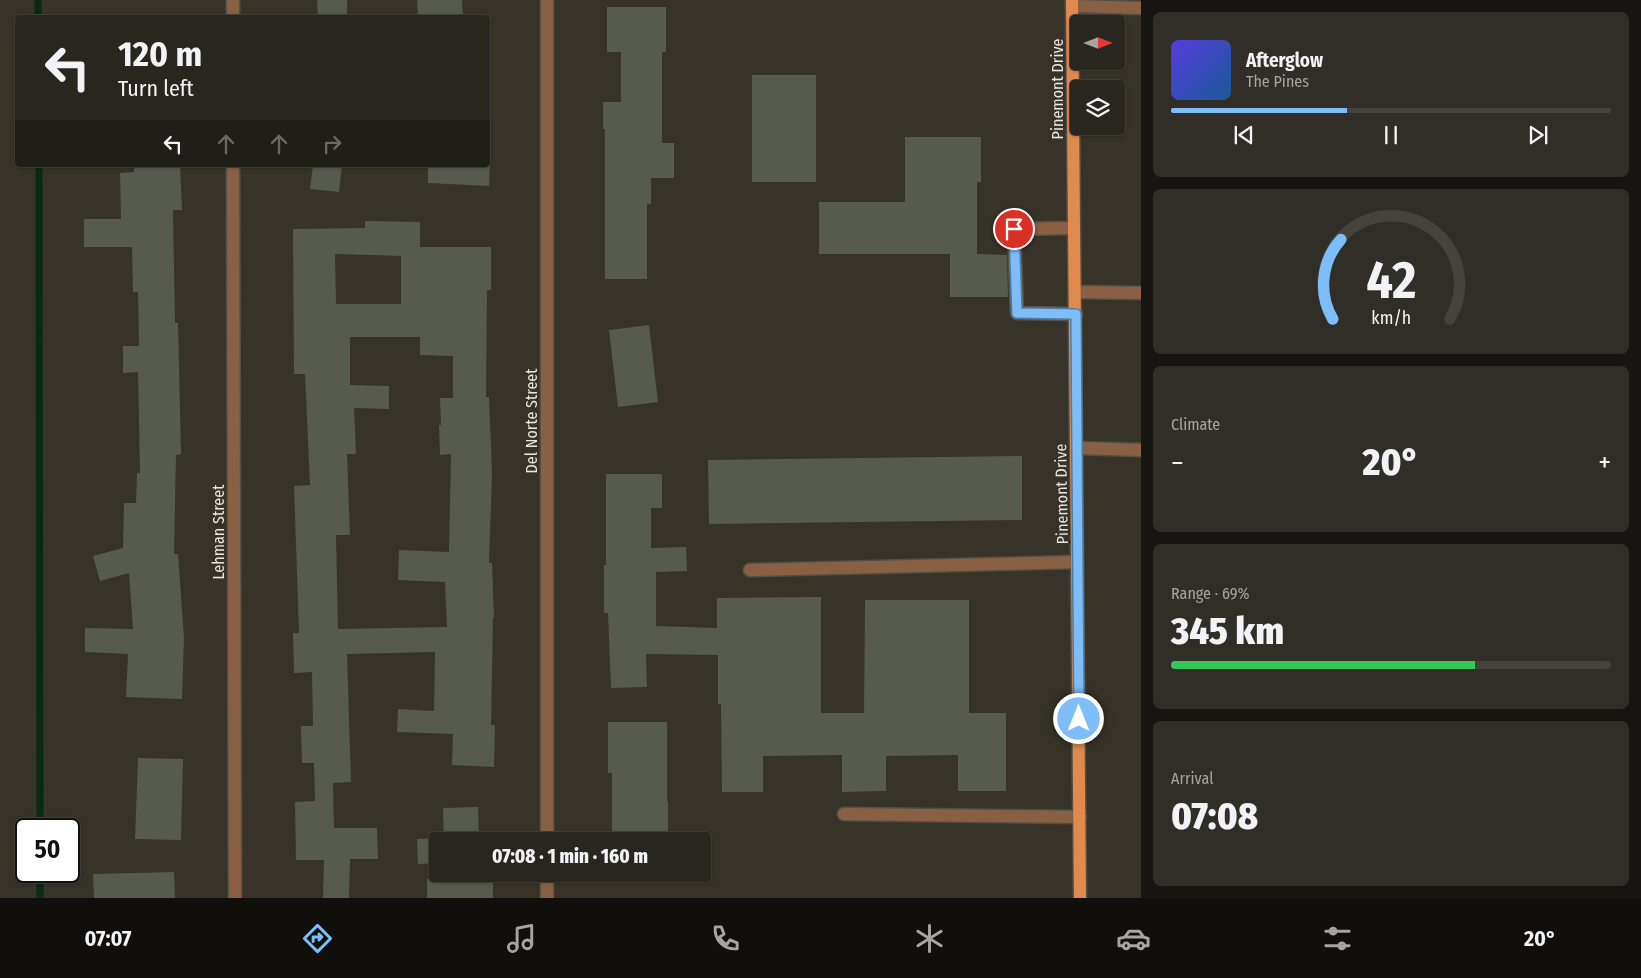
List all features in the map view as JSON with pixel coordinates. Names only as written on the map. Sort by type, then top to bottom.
[{"type":"main road","name":"Pinemont Drive","points":[[1072,3],[1080,898]]},
{"type":"street","points":[[233,0],[233,15]]},
{"type":"street","name":"Del Norte Street","points":[[547,0],[547,832]]},
{"type":"street","points":[[1072,3],[1141,8]]},
{"type":"street","name":"Lehman Street","points":[[233,167],[234,898]]},
{"type":"street","points":[[1074,228],[1014,229],[1017,313],[1076,314]]},
{"type":"street","points":[[1075,292],[1141,293]]},
{"type":"street","points":[[1076,448],[1141,450]]},
{"type":"street","points":[[750,570],[1077,562]]},
{"type":"street","points":[[844,814],[1080,817]]},
{"type":"street","points":[[547,882],[547,898]]},
{"type":"building","points":[[317,0],[347,0],[347,15],[318,15]]},
{"type":"building","points":[[417,0],[462,0],[463,15],[418,15]]},
{"type":"building","points":[[607,7],[666,7],[666,52],[662,52],[662,143],[674,143],[674,178],[651,178],[651,204],[647,204],[647,279],[605,279],[605,129],[603,129],[603,102],[621,102],[621,52],[607,52]]},
{"type":"building","points":[[752,75],[816,75],[816,182],[752,182]]},
{"type":"building","points":[[905,137],[981,137],[981,182],[977,182],[977,254],[1007,255],[1008,297],[950,297],[950,254],[819,254],[819,202],[905,202]]},
{"type":"building","points":[[134,167],[180,167],[182,210],[173,210],[175,323],[178,323],[181,454],[176,455],[174,554],[178,554],[184,638],[182,699],[126,697],[128,654],[85,652],[85,628],[133,629],[129,573],[100,581],[93,556],[123,548],[124,503],[136,503],[137,473],[140,473],[138,372],[123,373],[123,346],[139,346],[138,292],[133,292],[132,247],[84,247],[84,219],[121,219],[120,173],[134,172]]},
{"type":"building","points":[[313,167],[342,167],[339,192],[310,189]]},
{"type":"building","points":[[428,167],[490,167],[489,186],[428,183]]},
{"type":"building","points":[[365,221],[420,222],[420,247],[491,247],[491,290],[487,290],[486,397],[489,397],[492,473],[489,563],[492,563],[494,618],[491,725],[495,725],[494,767],[452,765],[453,734],[397,732],[398,709],[434,711],[435,652],[347,654],[351,782],[333,783],[334,828],[377,828],[378,859],[350,859],[349,898],[323,898],[324,860],[296,860],[295,802],[315,801],[314,763],[302,763],[301,726],[313,726],[312,672],[294,673],[293,633],[299,633],[294,486],[310,485],[305,374],[294,374],[293,229],[365,228]],"holes":[[[335,254],[401,256],[401,304],[336,304]],[[350,337],[420,337],[420,355],[453,356],[453,398],[440,398],[441,425],[439,425],[440,455],[451,454],[449,552],[399,550],[398,580],[445,582],[447,627],[338,629],[336,535],[350,535],[347,454],[356,454],[354,408],[389,409],[389,386],[350,385]]]},
{"type":"building","points":[[649,325],[658,402],[618,407],[609,330]]},
{"type":"building","points":[[1022,456],[1022,520],[709,524],[708,460]]},
{"type":"building","points":[[606,474],[662,474],[662,508],[651,508],[651,548],[686,547],[687,571],[656,572],[656,626],[717,628],[717,598],[821,597],[821,713],[864,713],[865,600],[969,600],[969,713],[1006,713],[1006,791],[958,791],[958,755],[886,756],[886,791],[842,792],[842,755],[763,756],[763,792],[722,792],[721,704],[718,704],[718,655],[646,654],[647,687],[611,688],[608,613],[604,613]]},
{"type":"building","points":[[608,722],[667,722],[668,832],[612,832],[612,773],[608,773]]},
{"type":"building","points":[[138,758],[183,759],[181,840],[135,839]]},
{"type":"building","points":[[478,807],[479,832],[444,832],[443,808]]},
{"type":"building","points":[[429,838],[429,863],[418,864],[417,839]]},
{"type":"building","points":[[174,872],[175,898],[94,898],[93,874]]},
{"type":"building","points":[[427,879],[429,879],[429,882],[493,882],[493,898],[427,898]]},
{"type":"waterway","points":[[38,0],[38,15]]},
{"type":"waterway","points":[[39,167],[40,818]]},
{"type":"waterway","points":[[40,883],[40,898]]},
{"type":"route","points":[[1014,229],[1017,313],[1076,314],[1079,719]]}]
